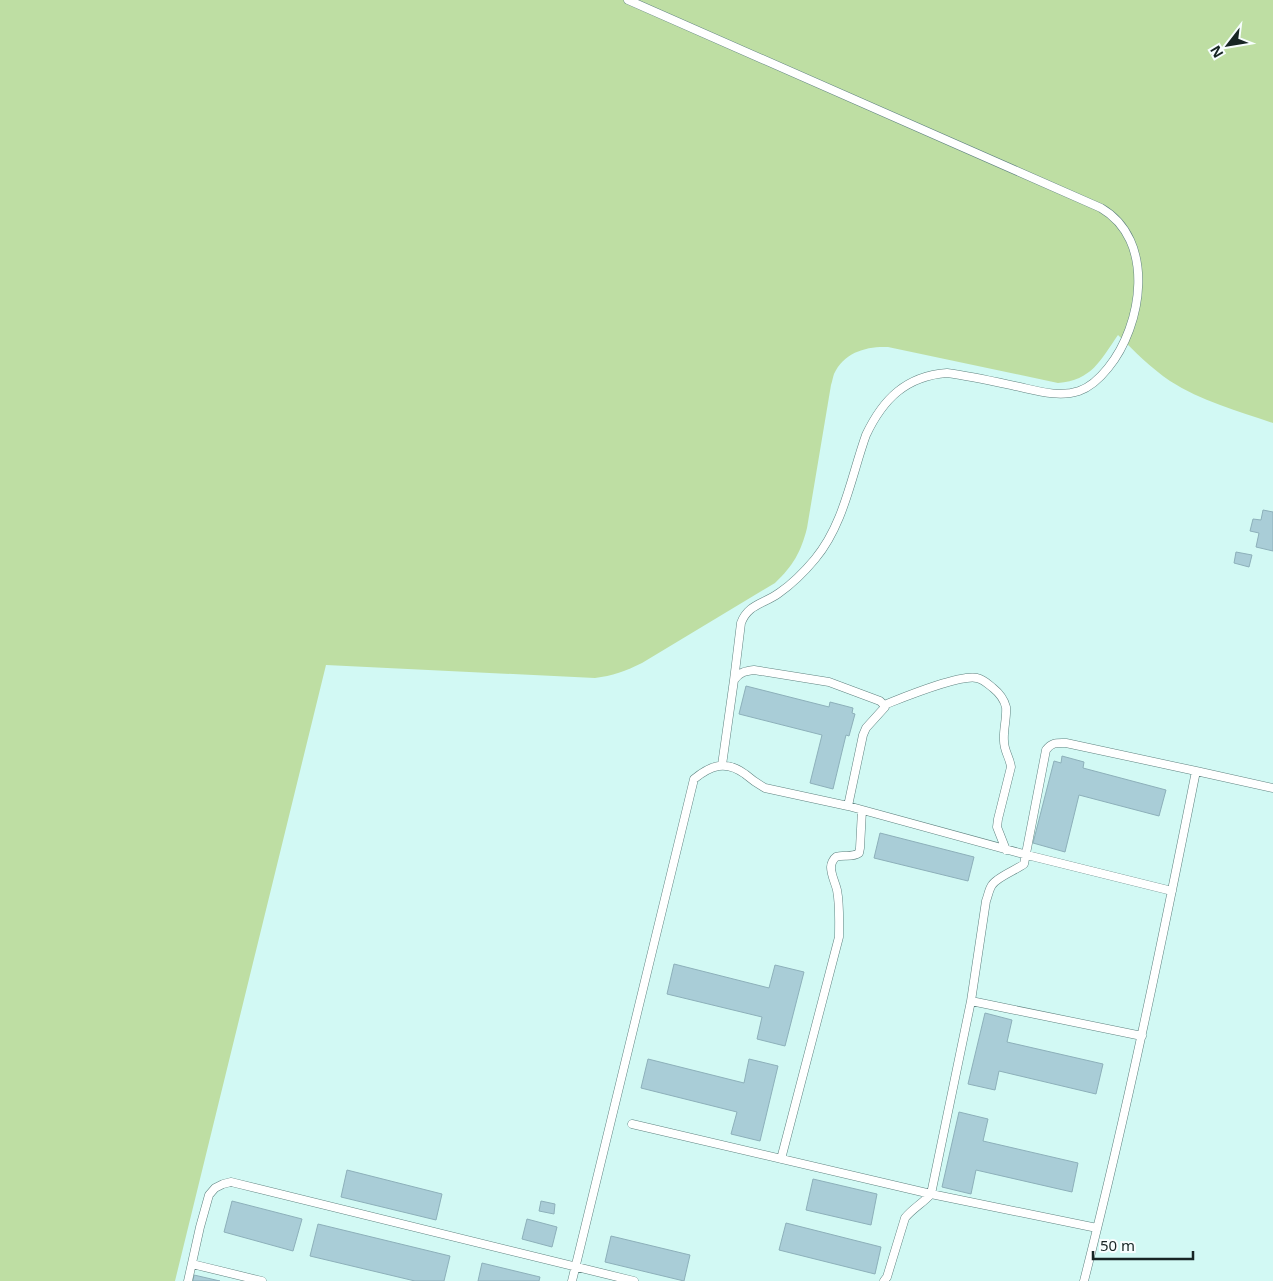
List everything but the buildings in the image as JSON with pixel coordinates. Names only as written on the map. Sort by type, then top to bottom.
[{"type":"lane","points":[[628,0],[1101,208],[1119,221],[1126,231],[1137,267],[1138,295],[1132,324],[1127,337],[1114,362],[1088,387],[1078,392],[1057,394],[947,373],[922,377],[909,383],[888,400],[866,435],[841,514],[823,548],[809,566],[785,589],[751,608],[743,617],[722,765]]},
{"type":"lane","points":[[734,680],[745,671],[754,670],[829,682],[880,700],[884,705]]},
{"type":"lane","points":[[848,806],[863,735],[866,728],[885,707],[884,705],[919,691],[962,678],[976,678],[987,683],[999,693],[1006,706],[1004,742],[1011,767],[997,826],[1006,850]]},
{"type":"lane","points":[[884,1281],[887,1278],[905,1218],[911,1210],[931,1194],[971,1001],[986,901],[991,885],[1024,864],[1046,750],[1050,745],[1066,743],[1273,788]]},
{"type":"lane","points":[[572,1281],[694,779],[703,771],[722,765],[744,773],[755,783],[765,788],[848,806],[1006,850],[1172,891]]},
{"type":"lane","points":[[1084,1281],[1142,1036],[1196,771]]},
{"type":"lane","points":[[781,1159],[839,937],[840,908],[836,886],[831,874],[831,866],[836,857],[851,856],[859,853],[862,810]]},
{"type":"lane","points":[[971,1001],[1142,1036]]},
{"type":"lane","points":[[632,1124],[931,1194],[1097,1228]]},
{"type":"lane","points":[[188,1281],[208,1195],[222,1184],[231,1182],[634,1281]]},
{"type":"lane","points":[[192,1264],[262,1281]]},
{"type":"green space","points":[[0,0],[1273,0],[1273,423],[1220,405],[1182,388],[1156,371],[1118,335],[1094,368],[1079,378],[1058,383],[888,347],[864,349],[844,360],[834,374],[807,528],[799,551],[787,571],[775,583],[642,663],[619,673],[595,678],[326,665],[175,1281],[0,1281]]}]
